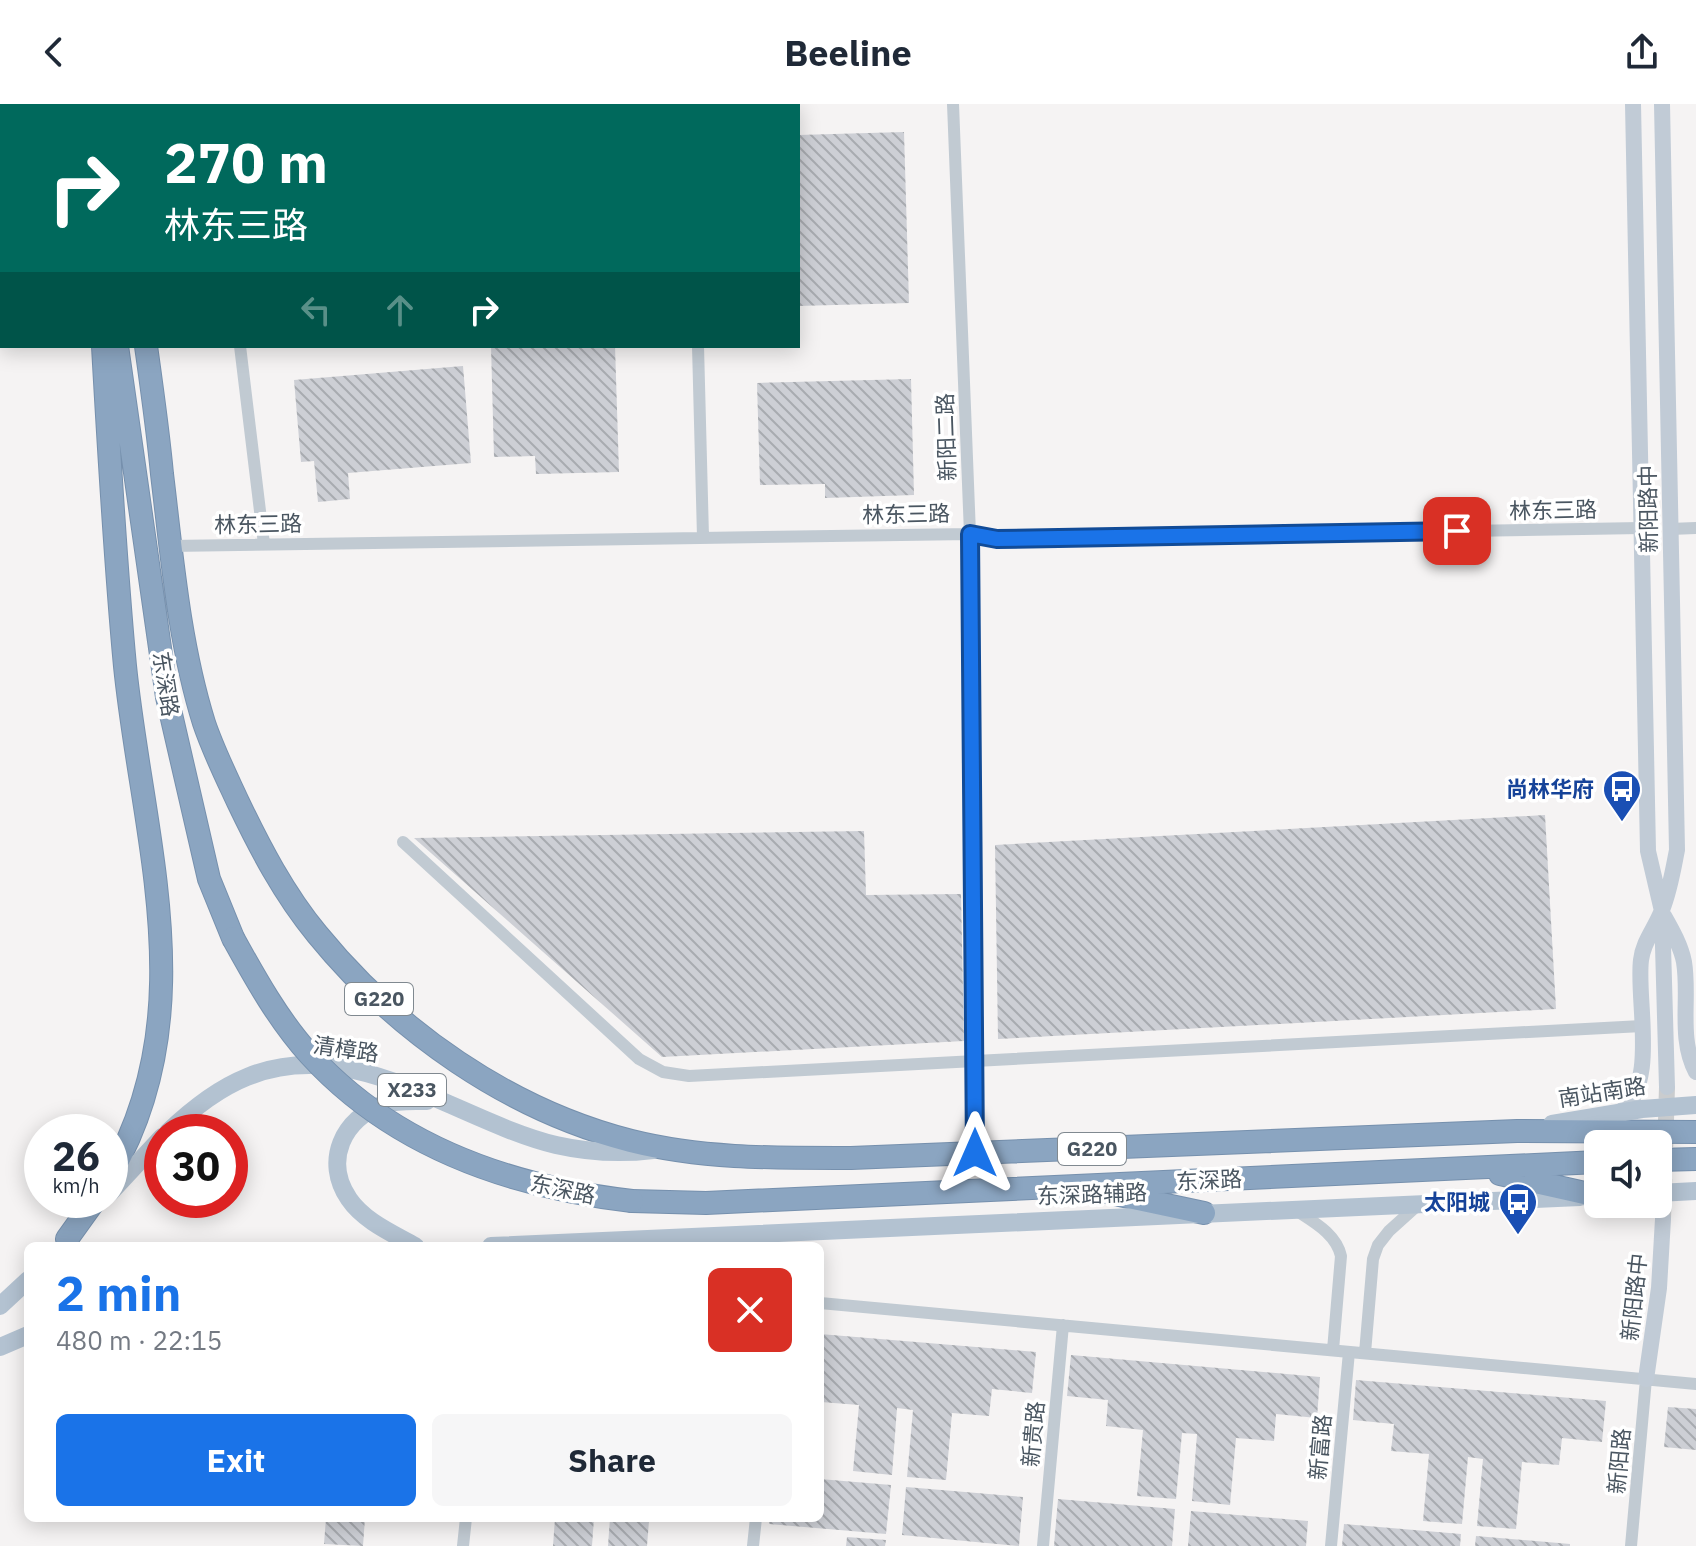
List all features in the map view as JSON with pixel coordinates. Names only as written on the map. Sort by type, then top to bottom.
[{"type":"highway","points":[[103,348],[126,668],[152,836],[161,927],[160,1011],[153,1056],[128,1138]]},
{"type":"highway","name":"东深路","points":[[117,348],[167,697],[209,879],[233,938],[256,980],[310,1054],[354,1096],[400,1130],[494,1173],[575,1195],[632,1201],[706,1203],[1584,1163]]},
{"type":"highway","name":"东深路","points":[[146,348],[183,631],[204,724],[256,840],[284,888],[316,933],[372,993],[437,1047],[475,1072],[552,1114],[588,1128],[667,1149],[747,1158],[975,1153],[1517,1131],[1696,1132]]},
{"type":"highway","points":[[1672,1160],[1696,1159]]},
{"type":"highway","points":[[1472,1167],[1584,1193]]},
{"type":"highway","points":[[1078,1186],[1204,1213]]},
{"type":"highway","points":[[63,1242],[81,1218]]},
{"type":"main road","name":"新阳路中","points":[[1633,104],[1648,851],[1662,911],[1667,1087]]},
{"type":"main road","name":"新阳路中","points":[[1662,104],[1677,850],[1662,911]]},
{"type":"main road","points":[[1619,1113],[1626,1108],[1635,1092],[1640,1069],[1641,960],[1648,936],[1662,911]]},
{"type":"main road","points":[[1662,911],[1684,961],[1687,1041],[1689,1059],[1696,1072]]},
{"type":"main road","name":"清樟路","points":[[187,1114],[227,1086],[274,1068],[314,1066],[363,1072],[556,1145],[621,1152],[667,1149]]},
{"type":"main road","points":[[408,1242],[377,1225],[350,1200],[337,1170],[337,1155],[341,1140],[351,1124],[368,1111],[387,1103],[438,1102]]},
{"type":"main road","name":"南站南路","points":[[1517,1131],[1619,1113],[1696,1105]]},
{"type":"main road","points":[[128,1174],[144,1156]]},
{"type":"main road","points":[[1672,1192],[1696,1191]]},
{"type":"main road","name":"东深路辅路","points":[[577,1242],[1584,1197]]},
{"type":"main road","points":[[63,1242],[86,1218]]},
{"type":"main road","name":"新阳路中","points":[[1646,1379],[1659,1288],[1663,1219]]},
{"type":"main road","points":[[0,1306],[24,1284]]},
{"type":"main road","points":[[0,1347],[24,1337]]},
{"type":"street","name":"新阳二路","points":[[953,104],[970,534],[975,1153]]},
{"type":"street","points":[[240,348],[264,544]]},
{"type":"street","points":[[698,348],[703,537]]},
{"type":"street","name":"林东三路","points":[[170,546],[970,534],[997,539],[1641,528]]},
{"type":"street","points":[[1670,529],[1696,528]]},
{"type":"street","points":[[403,842],[639,1059],[663,1072],[689,1076],[1642,1026]]},
{"type":"street","points":[[1365,1353],[1373,1259],[1378,1245],[1419,1204]]},
{"type":"street","points":[[1294,1209],[1328,1233],[1339,1245],[1341,1256],[1333,1350]]},
{"type":"street","points":[[824,1303],[1696,1384]]},
{"type":"street","name":"新贵路","points":[[1043,1546],[1063,1325]]},
{"type":"street","name":"新富路","points":[[1331,1546],[1349,1352]]},
{"type":"street","name":"新阳路","points":[[1631,1546],[1646,1379]]},
{"type":"street","points":[[463,1546],[466,1522]]},
{"type":"street","points":[[753,1546],[756,1522]]},
{"type":"building","points":[[904,132],[909,303],[800,306],[800,135]]},
{"type":"building","points":[[491,348],[615,348],[619,472],[536,474],[535,456],[494,457]]},
{"type":"building","points":[[463,366],[471,463],[348,473],[350,499],[318,502],[314,461],[301,462],[294,380]]},
{"type":"building","points":[[911,379],[914,495],[825,498],[825,484],[760,485],[757,383]]},
{"type":"building","points":[[1545,815],[1556,1009],[998,1039],[995,845]]},
{"type":"building","points":[[864,831],[866,895],[961,894],[964,1041],[662,1057],[414,838]]},
{"type":"building","points":[[824,1334],[1036,1352],[1032,1393],[992,1389],[989,1416],[952,1413],[946,1480],[907,1477],[913,1410],[897,1408],[892,1475],[853,1471],[859,1405],[824,1402]]},
{"type":"building","points":[[1071,1355],[1320,1377],[1317,1418],[1276,1414],[1274,1441],[1236,1438],[1230,1505],[1192,1501],[1197,1434],[1182,1433],[1176,1499],[1137,1496],[1143,1430],[1106,1426],[1108,1400],[1067,1396]]},
{"type":"building","points":[[1356,1380],[1606,1401],[1602,1442],[1562,1438],[1559,1465],[1522,1462],[1516,1529],[1477,1526],[1483,1459],[1468,1457],[1462,1524],[1423,1521],[1429,1454],[1391,1451],[1394,1424],[1353,1420]]},
{"type":"building","points":[[1668,1407],[1696,1409],[1696,1450],[1664,1447]]},
{"type":"building","points":[[824,1479],[891,1485],[886,1534],[769,1524],[824,1522]]},
{"type":"building","points":[[906,1487],[1023,1497],[1019,1546],[902,1535]]},
{"type":"building","points":[[1058,1499],[1175,1509],[1172,1546],[1054,1546]]},
{"type":"building","points":[[1191,1511],[1308,1521],[1306,1546],[1188,1546]]},
{"type":"building","points":[[326,1522],[365,1522],[363,1546],[324,1544]]},
{"type":"building","points":[[555,1522],[594,1522],[592,1546],[553,1546]]},
{"type":"building","points":[[610,1522],[649,1522],[647,1546],[608,1546]]},
{"type":"building","points":[[1344,1524],[1461,1534],[1460,1546],[1342,1546]]},
{"type":"building","points":[[1476,1536],[1570,1544],[1570,1546],[1475,1546]]},
{"type":"building","points":[[847,1537],[886,1540],[885,1546],[846,1546]]},
{"type":"tunnel","points":[[1663,1219],[1667,1087]]},
{"type":"place","name":"尚林华府","points":[[1622,823]]},
{"type":"place","name":"太阳城","points":[[1518,1236]]},
{"type":"route","points":[[975,1153],[970,534],[997,539],[1457,531]]}]
